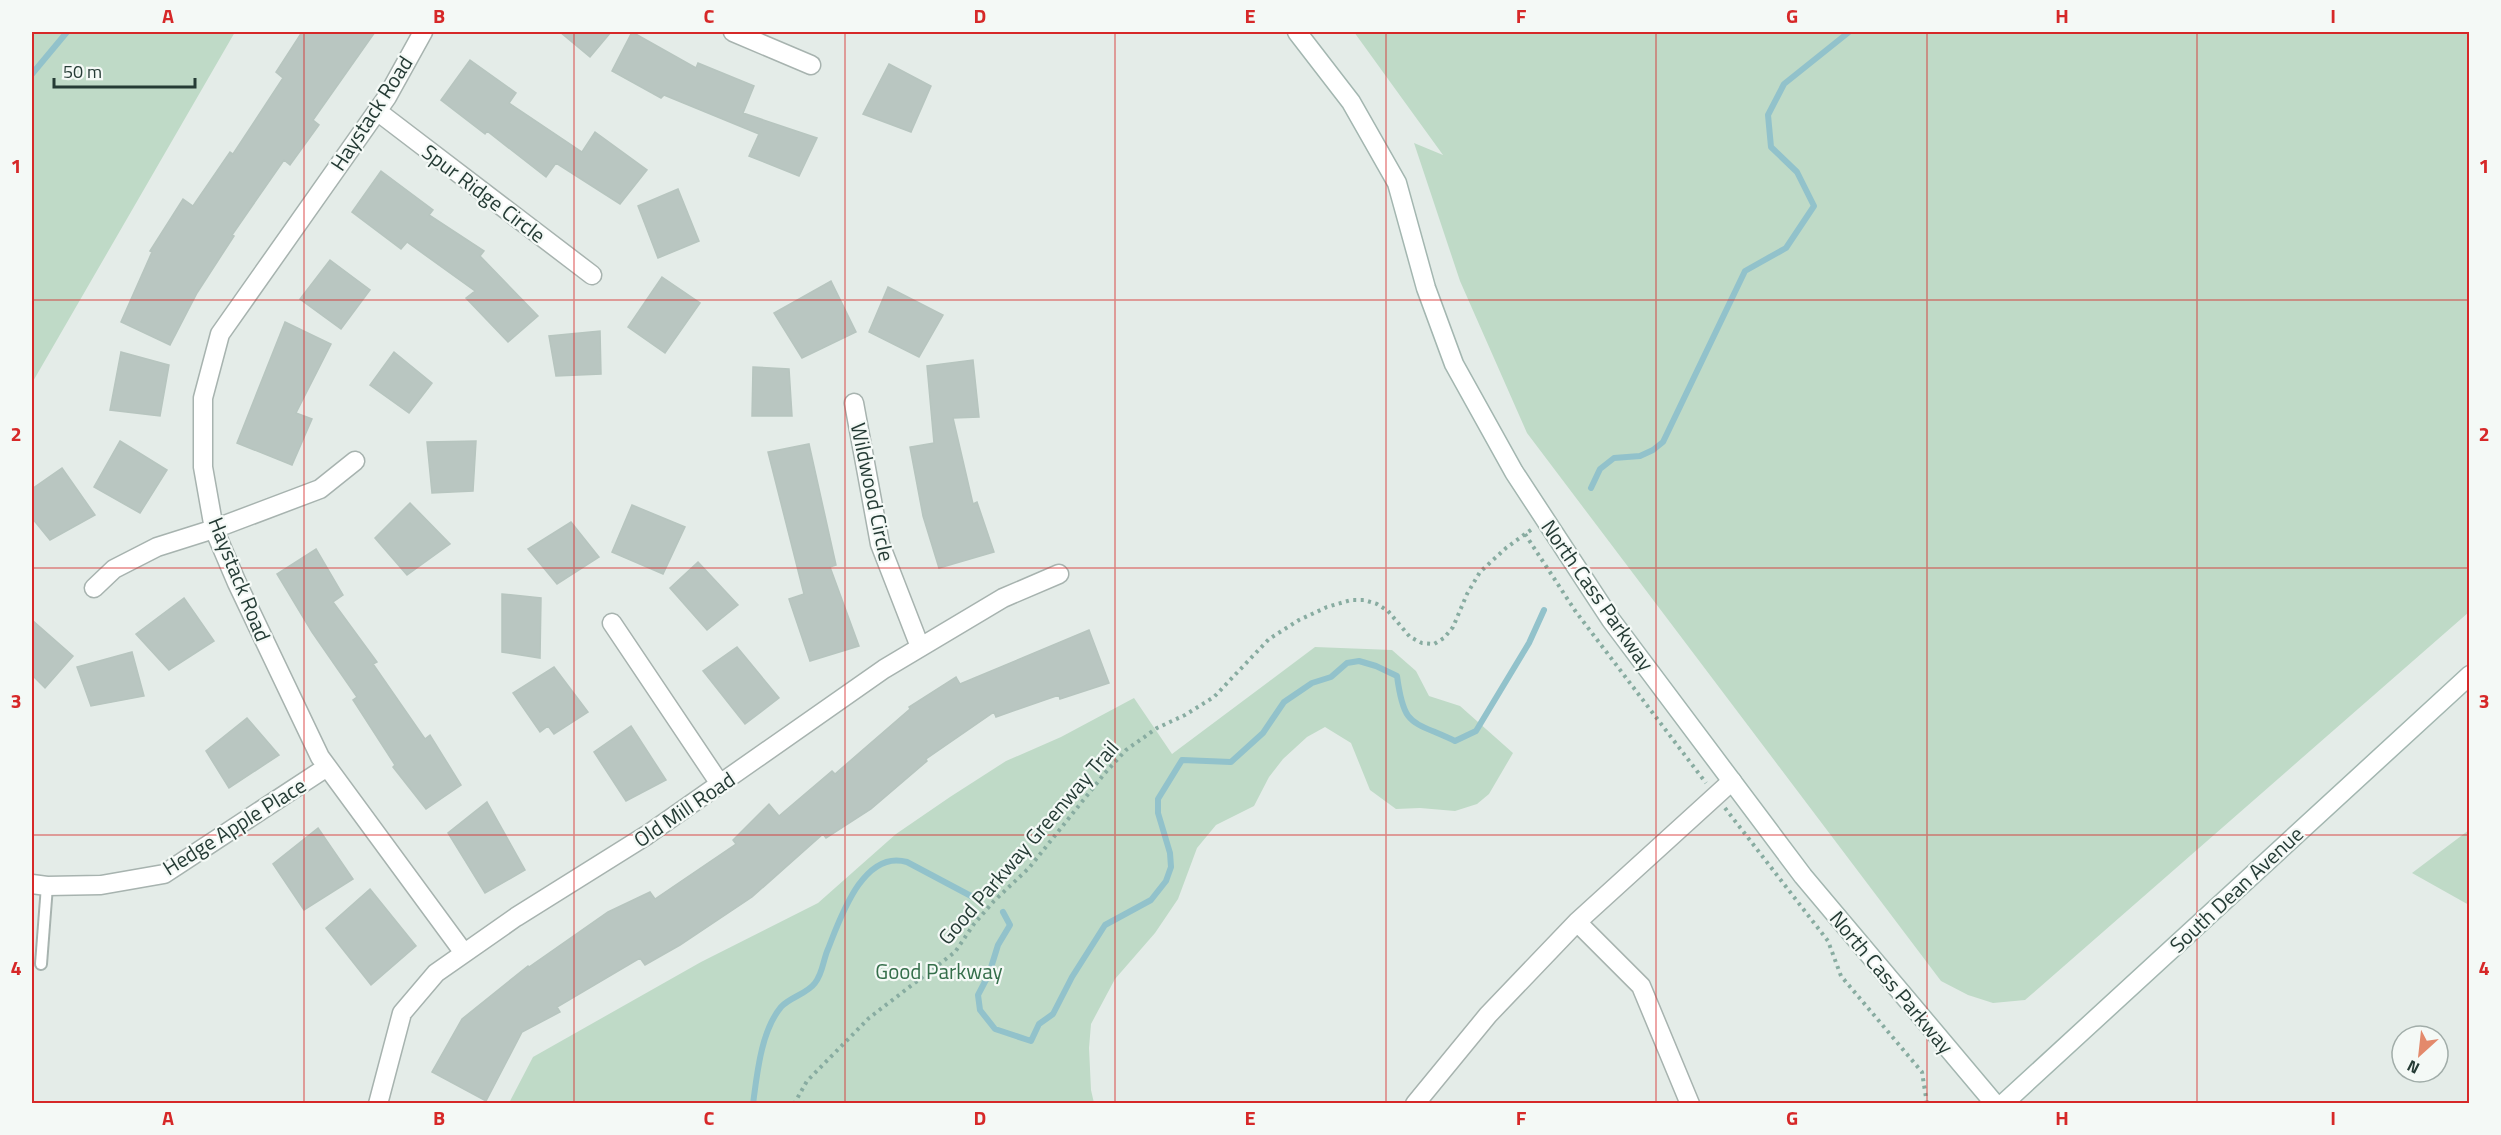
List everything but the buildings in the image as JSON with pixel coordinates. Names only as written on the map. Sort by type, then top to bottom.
[{"type":"street","name":"Haystack Road","points":[[423,32],[387,97],[220,334],[203,398],[203,467],[214,530],[320,757],[464,953]]},
{"type":"street","points":[[733,32],[811,65]]},
{"type":"street","name":"North Cass Parkway","points":[[1296,32],[1351,102],[1396,183],[1426,288],[1454,364],[1514,472],[1545,520],[1611,620],[1803,876],[1995,1104]]},
{"type":"street","name":"Spur Ridge Circle","points":[[377,111],[592,275]]},
{"type":"street","name":"Wildwood Circle","points":[[854,403],[880,544],[920,647]]},
{"type":"street","points":[[94,588],[114,569],[157,547],[214,530],[320,489],[355,461]]},
{"type":"street","name":"Old Mill Road","points":[[378,1104],[402,1013],[436,973],[516,917],[647,835],[884,669],[1003,598],[1059,574]]},
{"type":"street","points":[[612,623],[720,784]]},
{"type":"street","name":"South Dean Avenue","points":[[2003,1104],[2469,675]]},
{"type":"street","name":"Hedge Apple Place","points":[[39,885],[102,885],[164,874],[327,767]]},
{"type":"street","points":[[1415,1104],[1488,1015],[1577,922],[1732,781]]},
{"type":"street","points":[[1577,922],[1641,986],[1690,1104]]},
{"type":"lane","points":[[39,885],[41,964]]},
{"type":"path","name":"Good Parkway Greenway Trail","points":[[794,1104],[807,1081],[869,1018],[955,952],[974,924],[994,901],[1029,868],[1126,750],[1157,728],[1185,715],[1214,697],[1269,639],[1299,620],[1327,607],[1351,600],[1364,600],[1377,604],[1388,611],[1410,637],[1422,643],[1434,644],[1444,638],[1453,627],[1467,594],[1480,572],[1506,548],[1545,520]]},
{"type":"path","points":[[1925,1086],[1927,1104]]},
{"type":"green space","points":[[32,32],[235,32],[32,383]]},
{"type":"green space","points":[[1354,32],[2469,32],[2469,612],[2025,1000],[1993,1003],[1968,995],[1941,981],[1527,433],[1460,281],[1414,143],[1443,155]]},
{"type":"green space","name":"Good Parkway","points":[[1315,647],[1392,650],[1416,671],[1429,696],[1460,706],[1513,753],[1489,794],[1477,804],[1455,811],[1420,808],[1396,809],[1370,790],[1351,743],[1325,727],[1307,737],[1283,759],[1269,777],[1254,806],[1216,825],[1197,848],[1178,899],[1155,933],[1115,979],[1091,1024],[1089,1048],[1091,1090],[1094,1103],[509,1103],[533,1057],[701,962],[818,903],[896,834],[1006,761],[1061,737],[1134,698],[1172,754]]},
{"type":"green space","points":[[2469,830],[2469,905],[2412,873]]},
{"type":"waterway","points":[[32,74],[67,32]]},
{"type":"waterway","points":[[1591,488],[1600,469],[1614,458],[1640,456],[1663,442],[1745,271],[1786,248],[1814,206],[1797,172],[1771,147],[1768,115],[1784,84],[1849,32]]},
{"type":"waterway","points":[[1003,912],[1010,925],[998,945],[989,974],[978,995],[980,1010],[995,1029],[1031,1041],[1039,1024],[1053,1014],[1072,977],[1105,925],[1151,900],[1166,881],[1171,867],[1170,853],[1158,813],[1158,799],[1182,760],[1231,762],[1263,733],[1284,702],[1312,683],[1331,677],[1347,663],[1359,661],[1397,676],[1403,705],[1412,720],[1455,741],[1476,731],[1529,643],[1544,610]]},
{"type":"waterway","points":[[753,1104],[764,1040],[774,1017],[781,1007],[812,987],[818,979],[839,921],[856,889],[866,876],[878,866],[891,861],[907,862],[971,896]]}]
